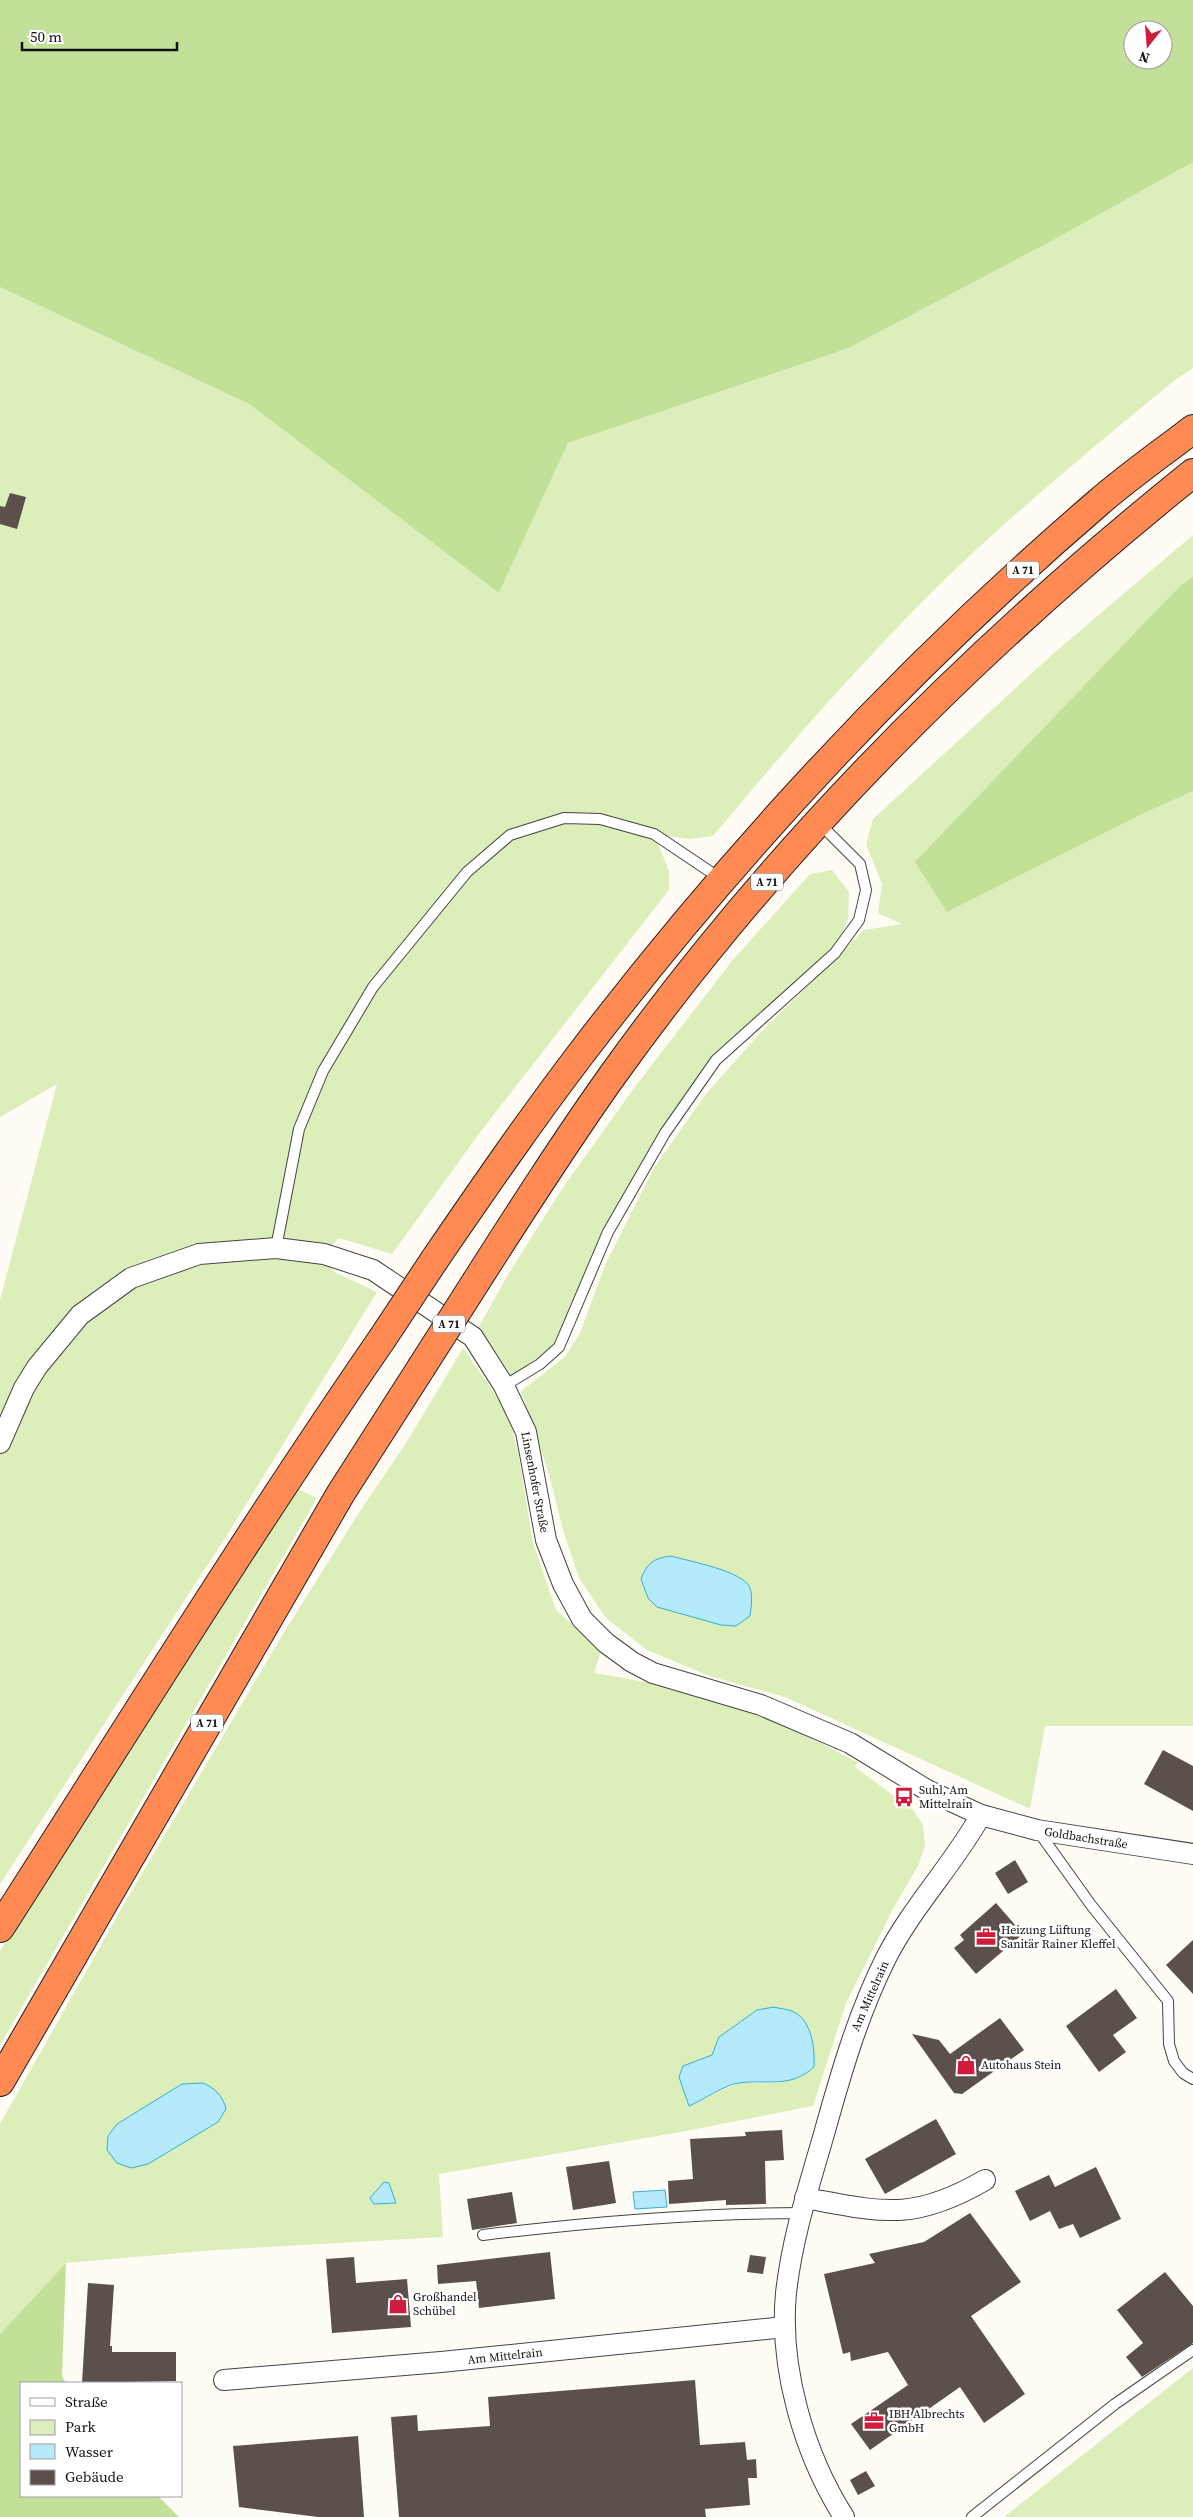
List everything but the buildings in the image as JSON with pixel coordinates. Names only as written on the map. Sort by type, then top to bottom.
[{"type":"highway","name":"A 71","points":[[0,1928],[156,1679],[295,1466],[508,1153],[583,1050],[722,879],[863,722],[934,651],[1100,500],[1193,429]]},
{"type":"highway","name":"A 71","points":[[0,2082],[341,1493],[543,1176],[614,1074],[710,949],[818,822],[894,741],[1023,616],[1120,532],[1193,473]]},
{"type":"street","name":"Linsenhofer Straße","points":[[0,1443],[24,1388],[37,1367],[80,1315],[131,1278],[199,1254],[276,1248],[324,1254],[373,1270],[473,1337],[504,1386],[526,1432],[546,1540],[563,1584],[582,1619],[606,1642],[632,1662],[653,1673],[761,1705],[850,1743],[927,1790],[981,1815]]},
{"type":"street","name":"Goldbachstraße","points":[[981,1815],[1038,1830],[1193,1854]]},
{"type":"street","name":"Am Mittelrain","points":[[844,2517],[829,2493],[817,2467],[796,2406],[785,2327],[786,2292],[803,2206],[853,2035],[887,1957],[912,1915],[981,1815]]},
{"type":"street","points":[[803,2206],[878,2212],[913,2210],[944,2201],[985,2180]]},
{"type":"street","name":"Am Mittelrain","points":[[224,2380],[435,2363],[785,2327]]},
{"type":"lane","points":[[276,1248],[298,1129],[323,1071],[373,987],[467,872],[510,835],[564,818],[600,818],[654,834],[722,879]]},
{"type":"lane","points":[[504,1386],[540,1364],[559,1347],[608,1232],[665,1133],[716,1060],[835,953],[859,920],[866,890],[860,864],[818,822]]},
{"type":"lane","points":[[1038,1830],[1091,1905],[1168,2001],[1168,2044],[1174,2061],[1183,2073],[1193,2079]]},
{"type":"lane","points":[[484,2235],[597,2222],[803,2206]]},
{"type":"lane","points":[[972,2517],[1115,2404],[1193,2350]]},
{"type":"green space","points":[[0,0],[1193,0],[1193,162],[1059,237],[849,348],[568,443],[499,593],[249,404],[0,287]]},
{"type":"green space","points":[[1193,162],[1193,368],[1175,380],[1103,439],[1032,500],[929,595],[826,705],[713,836],[689,839],[654,834],[669,871],[669,890],[481,1131],[392,1254],[339,1238],[324,1254],[334,1272],[377,1292],[229,1532],[0,1884],[0,1300],[57,1084],[0,1117],[0,287],[249,404],[499,593],[568,443],[849,348],[1059,237]]},
{"type":"green space","points":[[1193,535],[1193,577],[1181,585],[1136,817],[1193,791],[1193,1726],[1045,1726],[1030,1809],[785,1697],[709,1676],[647,1650],[606,1618],[579,1578],[563,1530],[549,1474],[521,1391],[565,1357],[580,1333],[606,1263],[654,1168],[705,1095],[761,1032],[864,930],[902,924],[878,913],[882,884],[866,844],[873,819],[1055,652]]},
{"type":"green space","points":[[1193,577],[1193,791],[1136,817],[947,912],[915,862],[1181,585]]},
{"type":"green space","points":[[832,870],[849,892],[848,918],[835,953],[716,1060],[608,1232],[559,1347],[504,1386],[473,1337],[509,1273],[562,1189],[634,1088],[732,961],[810,874]]},
{"type":"green space","points":[[463,1348],[509,1414],[520,1463],[533,1543],[556,1610],[601,1651],[594,1673],[679,1689],[745,1710],[794,1730],[857,1762],[855,1767],[913,1810],[923,1825],[925,1845],[919,1864],[894,1907],[846,2003],[813,2106],[686,2131],[439,2174],[443,2237],[215,2250],[66,2263],[0,2334],[0,2124],[127,1899],[283,1634],[362,1508],[406,1443]],"holes":[[[757,2010],[780,2083],[738,2083],[689,2105],[679,2077],[700,2061],[712,2055],[719,2037]]]},
{"type":"green space","points":[[298,1489],[317,1498],[0,2045],[0,1951],[226,1597]]},
{"type":"green space","points":[[66,2263],[62,2376],[65,2382],[20,2382],[20,2497],[159,2497],[179,2517],[0,2517],[0,2334]]},
{"type":"green space","points":[[1193,2368],[1193,2517],[1004,2517]]},
{"type":"water","points":[[671,1556],[727,1572],[746,1582],[750,1588],[751,1595],[750,1616],[736,1626],[721,1625],[657,1607],[648,1598],[641,1579],[652,1562]]},
{"type":"water","points":[[774,2007],[792,2011],[805,2022],[813,2044],[814,2067],[805,2074],[787,2081],[734,2084],[689,2106],[679,2077],[683,2066],[712,2055],[719,2037],[757,2010]]},
{"type":"water","points":[[203,2083],[218,2093],[225,2104],[226,2109],[218,2122],[148,2164],[131,2168],[117,2163],[107,2150],[108,2136],[117,2124],[182,2084]]},
{"type":"water","points":[[384,2182],[389,2183],[396,2203],[374,2204],[370,2198]]},
{"type":"water","points":[[665,2190],[667,2207],[635,2209],[633,2192]]},
{"type":"place","name":"Suhl, Am Mittelrain","points":[[904,1797]]},
{"type":"place","name":"Heizung Lüftung Sanitär Rainer Kleffel","points":[[986,1937]]},
{"type":"place","name":"Autohaus Stein","points":[[966,2065]]},
{"type":"place","name":"Großhandel Schübel","points":[[398,2304]]},
{"type":"place","name":"IBH Albrechts GmbH","points":[[874,2421]]}]
